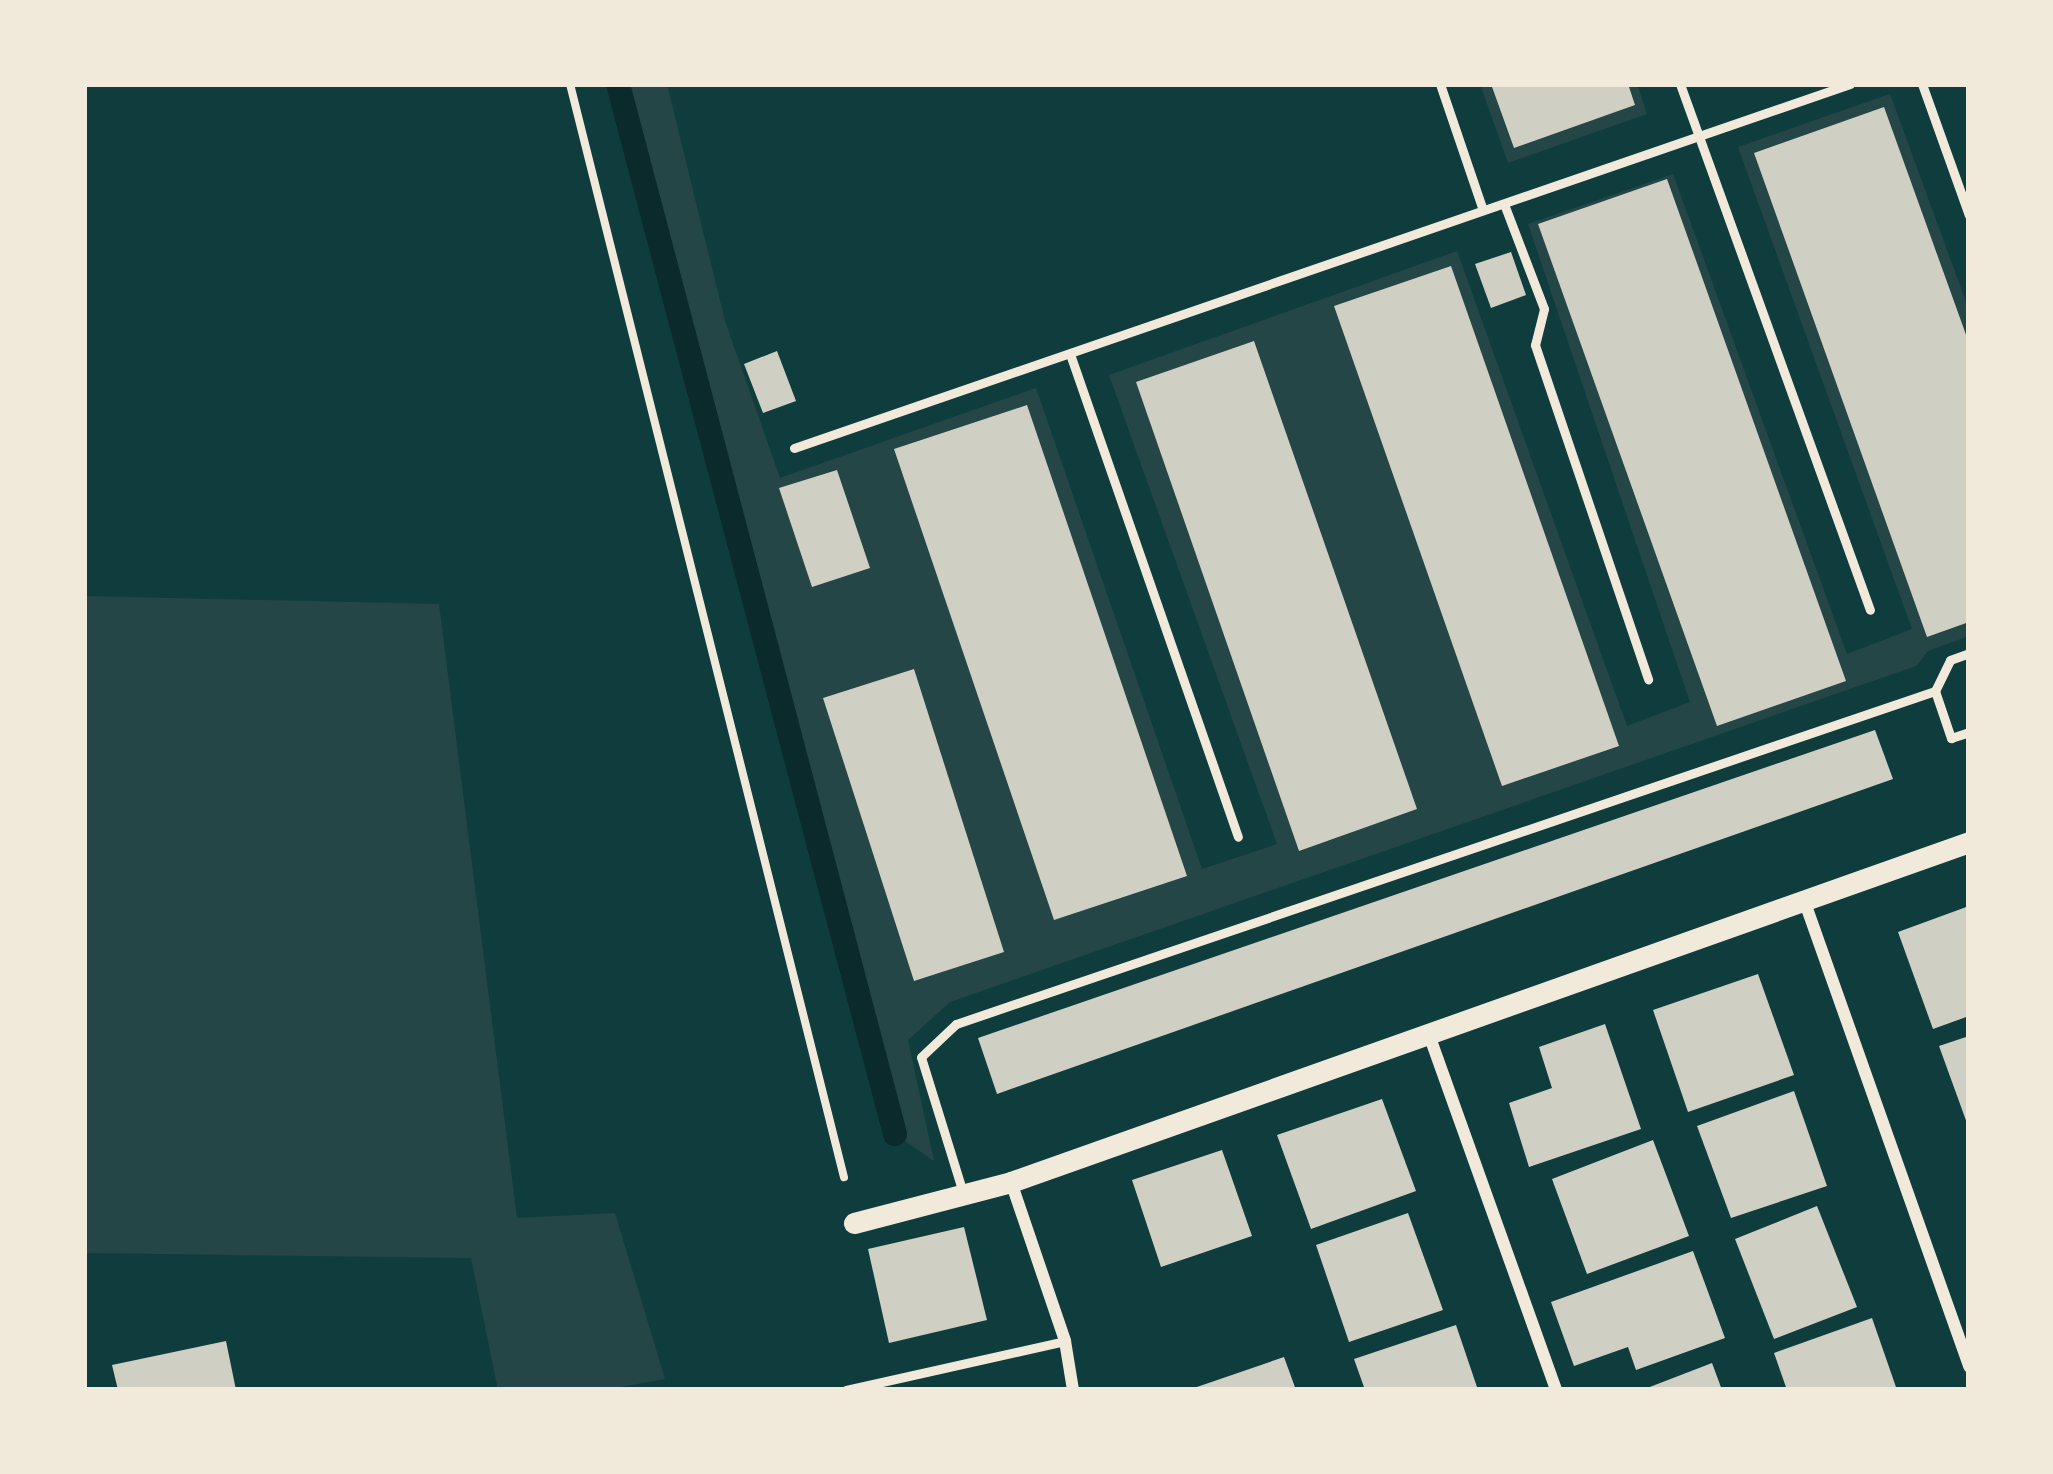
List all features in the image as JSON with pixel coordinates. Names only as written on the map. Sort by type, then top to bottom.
[{"type":"street","points":[[854,1223],[1011,1182],[1969,842]]},
{"type":"street","points":[[1803,899],[1969,1367]]},
{"type":"street","points":[[1428,1031],[1556,1390]]},
{"type":"street","points":[[1011,1182],[1065,1341],[1072,1390]]},
{"type":"lane","points":[[1440,84],[1484,211]]},
{"type":"lane","points":[[1680,84],[1870,610]]},
{"type":"lane","points":[[794,448],[1850,84]]},
{"type":"lane","points":[[1922,84],[1969,215]]},
{"type":"lane","points":[[1504,204],[1544,310],[1535,345],[1648,679]]},
{"type":"lane","points":[[1070,354],[1238,837]]},
{"type":"lane","points":[[1969,653],[1950,660],[1935,691],[1951,738],[1969,732]]},
{"type":"lane","points":[[964,1197],[921,1057],[956,1024],[1935,691]]},
{"type":"lane","points":[[846,1390],[1065,1341]]},
{"type":"path","points":[[570,84],[854,1223]]},
{"type":"shaded area","points":[[618,84],[667,84],[725,321],[780,478],[1036,388],[1202,869],[1277,844],[1109,375],[1457,251],[1627,726],[1690,702],[1528,224],[1673,174],[1847,654],[1912,629],[1738,147],[1890,94],[1969,310],[1969,636],[1928,651],[1916,666],[950,1002],[908,1040],[934,1161],[895,1134]]},
{"type":"shaded area","points":[[1480,84],[1637,84],[1647,114],[1508,163]]},
{"type":"shaded area","points":[[84,596],[439,604],[517,1218],[615,1213],[665,1379],[604,1390],[498,1390],[471,1258],[84,1253]]},
{"type":"building","points":[[1491,84],[1628,84],[1635,105],[1514,148]]},
{"type":"building","points":[[1884,107],[1969,343],[1969,622],[1927,637],[1754,153]]},
{"type":"building","points":[[1667,179],[1846,681],[1717,726],[1538,224]]},
{"type":"building","points":[[1511,252],[1526,295],[1491,308],[1475,264]]},
{"type":"building","points":[[1451,266],[1619,746],[1502,786],[1334,306]]},
{"type":"building","points":[[1254,341],[1417,809],[1299,851],[1136,382]]},
{"type":"building","points":[[777,351],[796,401],[763,413],[744,364]]},
{"type":"building","points":[[1027,405],[1187,876],[1054,920],[894,449]]},
{"type":"building","points":[[837,470],[870,568],[812,587],[779,488]]},
{"type":"building","points":[[914,669],[1004,952],[914,981],[823,698]]},
{"type":"building","points":[[1875,730],[1893,779],[997,1094],[978,1038]]},
{"type":"building","points":[[1969,906],[1969,1016],[1933,1029],[1898,932]]},
{"type":"building","points":[[1758,974],[1794,1075],[1688,1112],[1653,1010]]},
{"type":"building","points":[[1605,1024],[1641,1129],[1529,1167],[1509,1103],[1552,1088],[1539,1047]]},
{"type":"building","points":[[1969,1036],[1969,1125],[1968,1126],[1939,1046]]},
{"type":"building","points":[[1794,1091],[1827,1186],[1731,1218],[1697,1126]]},
{"type":"building","points":[[1382,1099],[1416,1191],[1311,1229],[1277,1135]]},
{"type":"building","points":[[1653,1140],[1689,1236],[1587,1274],[1552,1179]]},
{"type":"building","points":[[1222,1150],[1252,1236],[1161,1267],[1132,1180]]},
{"type":"building","points":[[1817,1206],[1857,1307],[1774,1339],[1735,1239]]},
{"type":"building","points":[[1408,1213],[1443,1310],[1349,1342],[1316,1245]]},
{"type":"building","points":[[964,1227],[987,1320],[889,1343],[868,1249]]},
{"type":"building","points":[[1693,1251],[1725,1338],[1636,1370],[1628,1347],[1574,1366],[1551,1302]]},
{"type":"building","points":[[1872,1318],[1897,1390],[1787,1390],[1774,1353]]},
{"type":"building","points":[[1456,1325],[1478,1390],[1365,1390],[1354,1359]]},
{"type":"building","points":[[226,1341],[236,1390],[118,1390],[112,1365]]},
{"type":"building","points":[[1284,1357],[1296,1390],[1191,1390],[1191,1389]]},
{"type":"building","points":[[1712,1363],[1722,1390],[1642,1390]]},
{"type":"waterway","points":[[618,84],[895,1134]]}]
